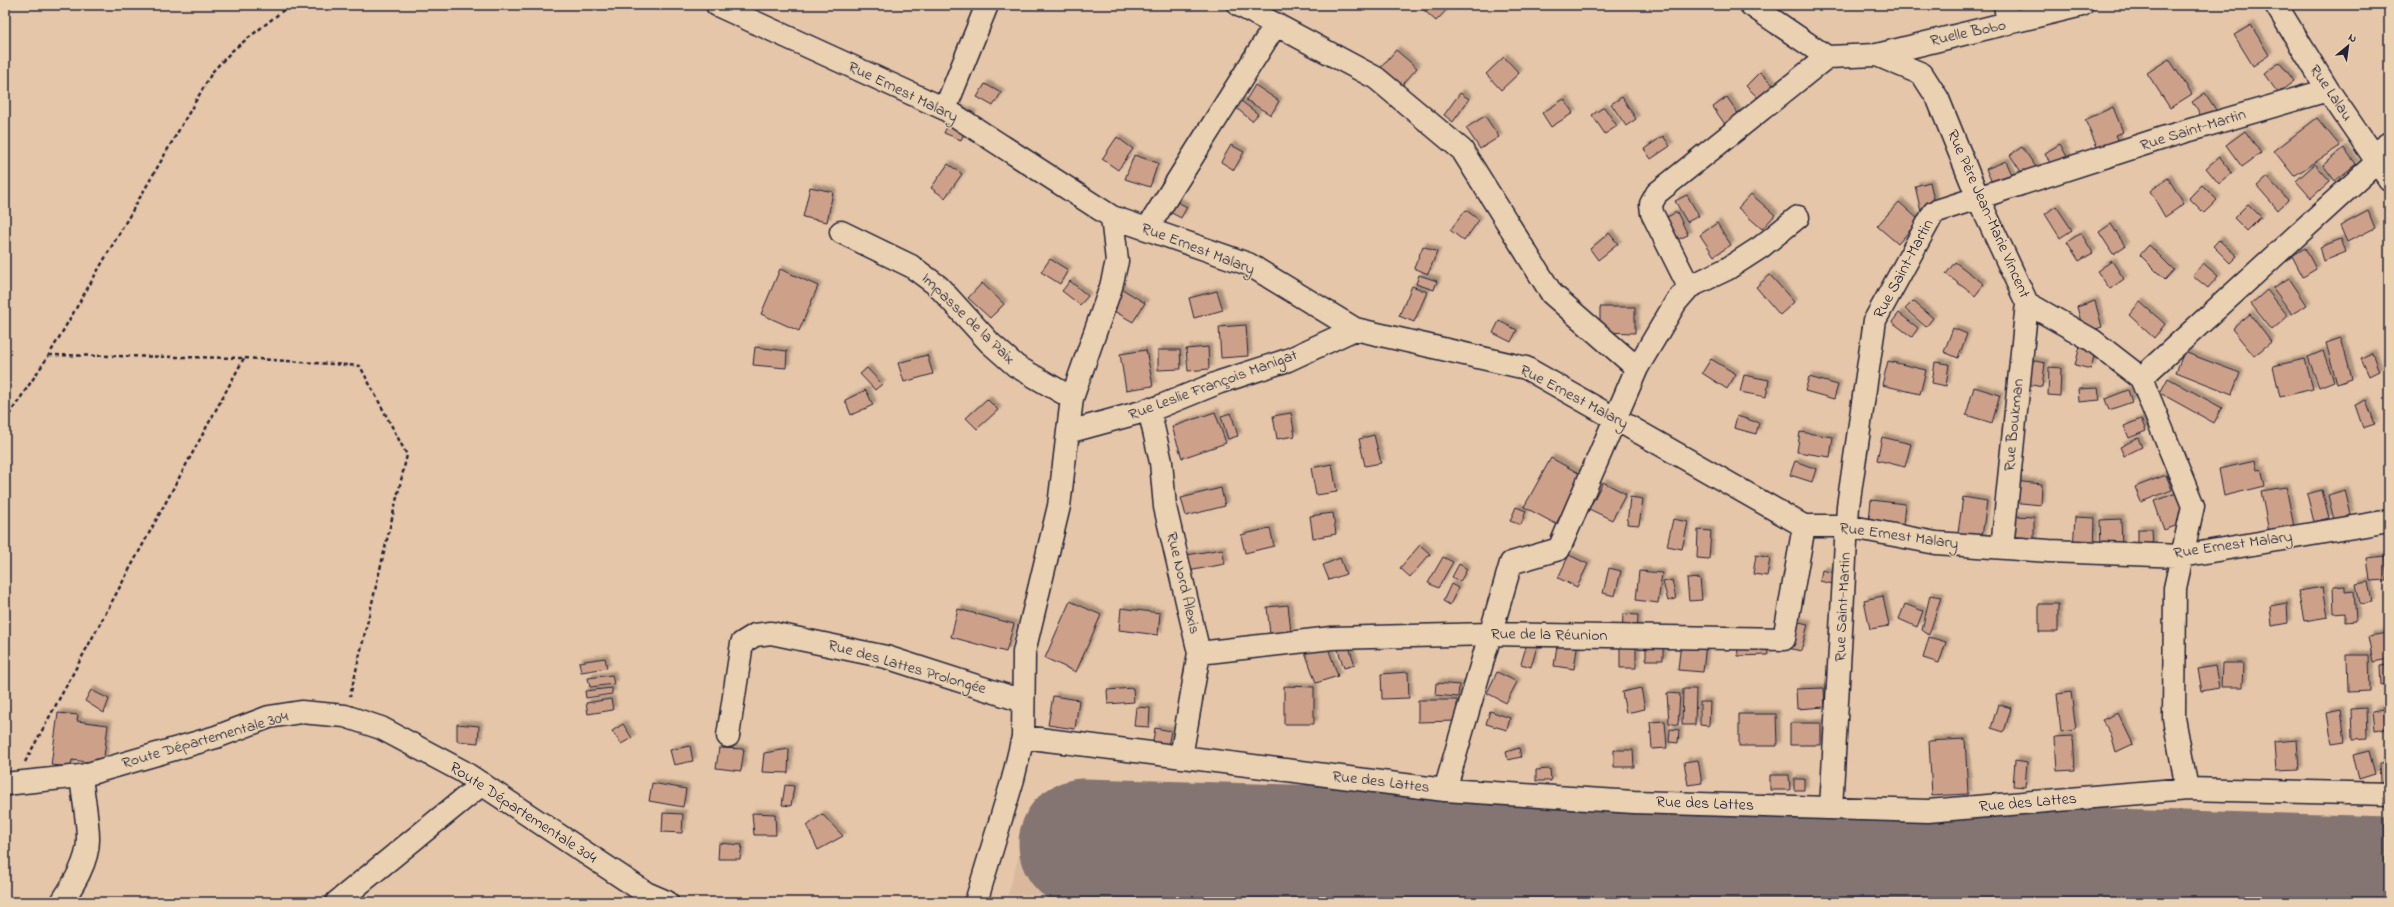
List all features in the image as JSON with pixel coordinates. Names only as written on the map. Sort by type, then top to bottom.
[{"type":"street","name":"Rue Ernest Malary","points":[[717,5],[945,109],[1112,217],[1248,264],[1355,329],[1526,368],[1804,526],[1847,526],[1936,543],[2002,548],[2182,556],[2389,521]]},
{"type":"street","points":[[945,109],[987,5]]},
{"type":"street","points":[[1239,5],[1376,78],[1462,150],[1552,294],[1637,368]]},
{"type":"street","points":[[1689,287],[1652,213],[1651,204],[1657,193],[1827,57],[1751,5]]},
{"type":"street","name":"Ruelle Bobo","points":[[1877,55],[2007,15],[2082,5]]},
{"type":"street","name":"Rue Lalau","points":[[2276,5],[2328,90],[2382,160]]},
{"type":"street","points":[[1147,229],[1276,24]]},
{"type":"street","name":"Rue Père Jean-Marie Vincent","points":[[1827,57],[1877,55],[1922,74],[1938,99],[1978,198],[2027,303],[2092,340],[2141,378]]},
{"type":"street","name":"Rue Saint-Martin","points":[[1831,808],[1847,526],[1874,320],[1934,212],[2166,137],[2328,90]]},
{"type":"street","points":[[2187,789],[2174,718],[2175,588],[2193,506],[2141,378],[2382,160]]},
{"type":"street","points":[[976,902],[1013,779],[1023,737],[1024,652],[1059,506],[1072,398],[1112,281],[1117,261],[1112,217]]},
{"type":"street","points":[[1445,790],[1510,563],[1558,549],[1637,368],[1676,302],[1689,287],[1726,269],[1761,247],[1798,217]]},
{"type":"street","name":"Impasse de la Paix","points":[[841,232],[912,266],[938,286],[990,343],[1016,366],[1072,398]]},
{"type":"street","name":"Rue Boukman","points":[[2002,548],[2027,303]]},
{"type":"street","name":"Rue Leslie François Manigat","points":[[1068,432],[1149,409],[1220,382],[1288,360],[1355,329]]},
{"type":"street","name":"Rue Nord Alexis","points":[[1149,409],[1161,462],[1165,507],[1199,653],[1181,757]]},
{"type":"street","name":"Rue de la Réunion","points":[[1199,653],[1332,638],[1490,634],[1784,639],[1804,526]]},
{"type":"street","name":"Rue des Lattes Prolongée","points":[[728,736],[742,643],[755,635],[771,633],[886,658],[1023,701]]},
{"type":"street","name":"Route Départementale 304","points":[[9,784],[81,776],[216,737],[269,718],[301,712],[345,716],[380,728],[462,772],[646,893],[667,902]]},
{"type":"street","name":"Rue des Lattes","points":[[1023,737],[1445,790],[1634,802],[1928,811],[2187,789],[2389,794]]},
{"type":"street","points":[[62,902],[72,886],[83,863],[88,842],[81,776]]},
{"type":"street","points":[[337,902],[482,784]]},
{"type":"path","points":[[5,421],[49,355],[212,71],[234,50],[290,5]]},
{"type":"path","points":[[49,355],[244,358],[360,366],[407,455],[345,716]]},
{"type":"path","points":[[9,784],[244,358]]},
{"type":"shaded area","points":[[1034,799],[2389,835],[2389,902],[1869,902],[1808,893],[1008,895]]},
{"type":"building","points":[[1418,5],[1451,5],[1436,21]]},
{"type":"building","points":[[2251,25],[2269,55],[2253,66],[2234,35]]},
{"type":"building","points":[[1396,50],[1417,68],[1399,89],[1378,71]]},
{"type":"building","points":[[1504,57],[1519,73],[1501,90],[1486,74]]},
{"type":"building","points":[[2169,59],[2192,94],[2170,108],[2147,73]]},
{"type":"building","points":[[2280,62],[2294,81],[2278,93],[2264,74]]},
{"type":"building","points":[[1760,72],[1777,89],[1763,103],[1746,86]]},
{"type":"building","points":[[985,84],[1001,93],[993,106],[977,97]]},
{"type":"building","points":[[1255,85],[1279,101],[1271,115],[1246,100]]},
{"type":"building","points":[[1460,93],[1469,99],[1453,122],[1444,115]]},
{"type":"building","points":[[2205,93],[2216,110],[2203,119],[2192,102]]},
{"type":"building","points":[[1622,97],[1636,119],[1626,126],[1611,104]]},
{"type":"building","points":[[1727,97],[1743,121],[1729,130],[1713,107]]},
{"type":"building","points":[[1564,99],[1573,113],[1551,127],[1542,113]]},
{"type":"building","points":[[1241,101],[1258,114],[1252,121],[1235,107]]},
{"type":"building","points":[[956,107],[973,114],[961,140],[944,133]]},
{"type":"building","points":[[1604,107],[1617,126],[1605,134],[1592,115]]},
{"type":"building","points":[[2113,107],[2123,132],[2116,135],[2120,144],[2098,149],[2085,120]]},
{"type":"building","points":[[1485,116],[1499,137],[1480,149],[1466,128]]},
{"type":"building","points":[[2317,118],[2340,146],[2294,176],[2274,151]]},
{"type":"building","points":[[2245,131],[2261,153],[2242,167],[2226,145]]},
{"type":"building","points":[[1663,136],[1670,146],[1651,159],[1644,149]]},
{"type":"building","points":[[1117,137],[1133,149],[1118,170],[1102,159]]},
{"type":"building","points":[[2060,144],[2070,162],[2054,171],[2045,153]]},
{"type":"building","points":[[1231,145],[1244,152],[1234,170],[1221,162]]},
{"type":"building","points":[[2022,147],[2038,170],[2025,178],[2010,155]]},
{"type":"building","points":[[2344,148],[2356,164],[2335,181],[2323,165]]},
{"type":"building","points":[[1134,155],[1158,163],[1150,187],[1125,179]]},
{"type":"building","points":[[2219,157],[2232,173],[2219,184],[2206,168]]},
{"type":"building","points":[[2006,161],[2013,177],[1993,185],[1986,169]]},
{"type":"building","points":[[948,164],[962,174],[945,198],[931,188]]},
{"type":"building","points":[[2315,164],[2330,181],[2311,198],[2296,181]]},
{"type":"building","points":[[2267,177],[2288,200],[2278,210],[2257,186]]},
{"type":"building","points":[[2168,178],[2184,204],[2165,217],[2150,191]]},
{"type":"building","points":[[1930,182],[1936,209],[1921,212],[1915,186]]},
{"type":"building","points":[[2202,185],[2217,200],[2204,213],[2189,198]]},
{"type":"building","points":[[810,187],[833,192],[827,222],[803,217]]},
{"type":"building","points":[[1751,194],[1775,215],[1762,229],[1738,208]]},
{"type":"building","points":[[1687,195],[1699,216],[1687,222],[1675,201]]},
{"type":"building","points":[[1168,197],[1187,207],[1181,218],[1162,208]]},
{"type":"building","points":[[1899,202],[1919,220],[1898,244],[1877,226]]},
{"type":"building","points":[[2248,204],[2261,217],[2247,231],[2234,218]]},
{"type":"building","points":[[2056,206],[2072,230],[2060,238],[2045,214]]},
{"type":"building","points":[[1466,210],[1479,220],[1464,241],[1450,230]]},
{"type":"building","points":[[2368,211],[2375,228],[2347,242],[2340,226]]},
{"type":"building","points":[[1677,212],[1688,235],[1670,243],[1659,221]]},
{"type":"building","points":[[1717,223],[1731,245],[1714,256],[1700,235]]},
{"type":"building","points":[[2111,224],[2125,246],[2113,254],[2099,232]]},
{"type":"building","points":[[1609,233],[1618,244],[1598,260],[1590,249]]},
{"type":"building","points":[[2081,233],[2093,253],[2079,261],[2067,242]]},
{"type":"building","points":[[2341,239],[2346,252],[2324,261],[2320,247]]},
{"type":"building","points":[[2219,240],[2237,256],[2230,263],[2213,246]]},
{"type":"building","points":[[2149,245],[2174,270],[2165,280],[2140,255]]},
{"type":"building","points":[[1423,246],[1437,252],[1428,274],[1414,268]]},
{"type":"building","points":[[2305,248],[2316,269],[2303,277],[2292,256]]},
{"type":"building","points":[[1050,259],[1068,270],[1060,284],[1041,272]]},
{"type":"building","points":[[2112,261],[2124,279],[2110,289],[2097,271]]},
{"type":"building","points":[[1955,262],[1984,284],[1975,296],[1946,274]]},
{"type":"building","points":[[2203,263],[2218,276],[2208,288],[2193,276]]},
{"type":"building","points":[[780,269],[818,286],[799,331],[761,314]]},
{"type":"building","points":[[1419,275],[1437,281],[1434,290],[1416,284]]},
{"type":"building","points":[[1770,275],[1794,302],[1780,315],[1756,287]]},
{"type":"building","points":[[2289,278],[2307,305],[2292,314],[2273,288]]},
{"type":"building","points":[[1070,281],[1088,296],[1080,305],[1062,291]]},
{"type":"building","points":[[982,283],[1004,304],[990,318],[968,298]]},
{"type":"building","points":[[1412,286],[1427,292],[1414,322],[1399,316]]},
{"type":"building","points":[[1119,287],[1145,303],[1133,322],[1107,307]]},
{"type":"building","points":[[2267,290],[2288,316],[2272,330],[2251,304]]},
{"type":"building","points":[[1217,291],[1223,310],[1194,318],[1189,298]]},
{"type":"building","points":[[1913,301],[1933,318],[1926,327],[1905,309]]},
{"type":"building","points":[[2095,301],[2102,327],[2084,333],[2077,307]]},
{"type":"building","points":[[2140,302],[2165,324],[2154,338],[2129,315]]},
{"type":"building","points":[[1600,307],[1635,307],[1635,333],[1600,332]]},
{"type":"building","points":[[1899,313],[1918,328],[1912,337],[1892,322]]},
{"type":"building","points":[[2250,314],[2271,342],[2254,356],[2232,329]]},
{"type":"building","points":[[1499,321],[1517,330],[1511,342],[1493,333]]},
{"type":"building","points":[[1246,325],[1248,356],[1221,358],[1219,327]]},
{"type":"building","points":[[1953,328],[1967,334],[1958,358],[1944,352]]},
{"type":"building","points":[[2341,338],[2352,379],[2337,384],[2326,343]]},
{"type":"building","points":[[2080,346],[2095,351],[2091,369],[2075,365]]},
{"type":"building","points":[[755,347],[787,351],[786,368],[753,365]]},
{"type":"building","points":[[1208,347],[1209,369],[1188,371],[1186,349]]},
{"type":"building","points":[[1146,350],[1153,386],[1126,390],[1120,354]]},
{"type":"building","points":[[1158,350],[1180,350],[1181,369],[1158,370]]},
{"type":"building","points":[[2323,351],[2334,381],[2319,387],[2308,357]]},
{"type":"building","points":[[2184,352],[2240,373],[2232,394],[2176,372]]},
{"type":"building","points":[[2372,353],[2379,371],[2369,376],[2361,358]]},
{"type":"building","points":[[927,355],[933,374],[904,382],[898,363]]},
{"type":"building","points":[[1711,359],[1736,374],[1727,389],[1702,373]]},
{"type":"building","points":[[2305,359],[2313,389],[2280,397],[2273,366]]},
{"type":"building","points":[[2030,360],[2045,363],[2042,387],[2027,384]]},
{"type":"building","points":[[1888,361],[1926,370],[1920,394],[1882,385]]},
{"type":"building","points":[[1935,362],[1949,364],[1946,386],[1932,383]]},
{"type":"building","points":[[2049,367],[2061,368],[2060,396],[2048,395]]},
{"type":"building","points":[[867,368],[882,384],[875,390],[860,374]]},
{"type":"building","points":[[1744,375],[1769,380],[1766,397],[1740,392]]},
{"type":"building","points":[[1809,377],[1838,385],[1834,399],[1805,391]]},
{"type":"building","points":[[2168,378],[2222,408],[2214,423],[2160,393]]},
{"type":"building","points":[[1974,387],[2000,395],[1992,423],[1966,415]]},
{"type":"building","points":[[2098,388],[2100,400],[2079,402],[2078,389]]},
{"type":"building","points":[[866,390],[873,405],[851,415],[845,400]]},
{"type":"building","points":[[2128,390],[2132,402],[2109,410],[2105,399]]},
{"type":"building","points":[[987,399],[998,410],[977,429],[966,418]]},
{"type":"building","points":[[2366,400],[2375,424],[2363,428],[2355,405]]},
{"type":"building","points":[[1215,412],[1226,443],[1182,458],[1172,427]]},
{"type":"building","points":[[1231,413],[1238,436],[1228,439],[1221,416]]},
{"type":"building","points":[[1291,413],[1295,436],[1277,439],[1273,416]]},
{"type":"building","points":[[1737,416],[1759,423],[1756,434],[1734,428]]},
{"type":"building","points":[[2141,419],[2146,431],[2129,438],[2124,426]]},
{"type":"building","points":[[1800,432],[1833,437],[1830,457],[1797,452]]},
{"type":"building","points":[[1374,435],[1381,463],[1365,466],[1359,439]]},
{"type":"building","points":[[1882,437],[1911,444],[1905,467],[1877,460]]},
{"type":"building","points":[[2138,438],[2142,447],[2124,456],[2120,447]]},
{"type":"building","points":[[1551,458],[1582,475],[1556,524],[1524,507]]},
{"type":"building","points":[[1795,461],[1816,469],[1812,482],[1790,475]]},
{"type":"building","points":[[2255,461],[2257,470],[2261,469],[2265,486],[2224,496],[2219,469]]},
{"type":"building","points":[[1332,464],[1337,492],[1316,495],[1311,468]]},
{"type":"building","points":[[2166,475],[2172,490],[2141,502],[2135,487]]},
{"type":"building","points":[[2013,481],[2042,484],[2041,505],[2011,502]]},
{"type":"building","points":[[1603,482],[1626,494],[1612,520],[1589,509]]},
{"type":"building","points":[[2286,487],[2294,527],[2269,532],[2261,491]]},
{"type":"building","points":[[1221,488],[1225,506],[1186,516],[1181,498]]},
{"type":"building","points":[[2322,490],[2329,518],[2314,522],[2307,494]]},
{"type":"building","points":[[2345,490],[2351,515],[2334,520],[2328,495]]},
{"type":"building","points":[[2177,493],[2187,522],[2164,530],[2154,501]]},
{"type":"building","points":[[1630,497],[1643,499],[1639,525],[1627,524]]},
{"type":"building","points":[[1963,497],[1987,501],[1981,543],[1957,540]]},
{"type":"building","points":[[1871,500],[1905,504],[1903,525],[1869,521]]},
{"type":"building","points":[[1516,507],[1526,511],[1521,525],[1510,521]]},
{"type":"building","points":[[1333,513],[1336,534],[1313,538],[1310,516]]},
{"type":"building","points":[[2014,516],[2034,517],[2034,544],[2014,544]]},
{"type":"building","points":[[2075,517],[2095,518],[2094,551],[2073,549]]},
{"type":"building","points":[[1673,519],[1688,522],[1682,549],[1667,546]]},
{"type":"building","points":[[2121,519],[2122,548],[2101,548],[2100,520]]},
{"type":"building","points":[[1270,528],[1274,546],[1245,553],[1241,535]]},
{"type":"building","points":[[2138,529],[2152,529],[2153,548],[2138,548]]},
{"type":"building","points":[[1698,530],[1711,531],[1709,559],[1697,558]]},
{"type":"building","points":[[1420,545],[1430,554],[1410,577],[1400,568]]},
{"type":"building","points":[[1222,549],[1225,564],[1183,572],[1181,556]]},
{"type":"building","points":[[1569,555],[1588,564],[1577,587],[1558,578]]},
{"type":"building","points":[[1756,555],[1770,558],[1767,576],[1753,574]]},
{"type":"building","points":[[2385,556],[2387,580],[2370,581],[2367,558]]},
{"type":"building","points":[[1443,557],[1453,562],[1438,588],[1428,583]]},
{"type":"building","points":[[1340,558],[1346,574],[1329,580],[1323,565]]},
{"type":"building","points":[[1459,564],[1467,569],[1460,582],[1452,577]]},
{"type":"building","points":[[1609,568],[1621,571],[1615,596],[1603,593]]},
{"type":"building","points":[[1822,570],[1843,575],[1841,586],[1820,581]]},
{"type":"building","points":[[1639,571],[1662,573],[1658,603],[1636,600]]},
{"type":"building","points":[[1700,578],[1702,600],[1689,601],[1687,579]]},
{"type":"building","points":[[1672,580],[1676,599],[1668,601],[1663,582]]},
{"type":"building","points":[[2368,582],[2372,602],[2360,604],[2356,584]]},
{"type":"building","points":[[1451,584],[1458,588],[1450,605],[1443,601]]},
{"type":"building","points":[[2345,586],[2345,592],[2354,591],[2356,621],[2345,622],[2345,613],[2334,614],[2333,587]]},
{"type":"building","points":[[2323,587],[2328,617],[2304,621],[2298,591]]},
{"type":"building","points":[[1930,595],[1941,597],[1929,635],[1922,630]]},
{"type":"building","points":[[1883,596],[1889,626],[1870,629],[1864,600]]},
{"type":"building","points":[[1070,601],[1101,615],[1076,672],[1045,658]]},
{"type":"building","points":[[2287,603],[2288,623],[2272,626],[2270,606]]},
{"type":"building","points":[[1905,604],[1923,611],[1917,627],[1899,619]]},
{"type":"building","points":[[2039,604],[2058,604],[2058,632],[2039,632]]},
{"type":"building","points":[[1288,605],[1291,632],[1270,634],[1267,607]]},
{"type":"building","points":[[1121,608],[1160,613],[1158,635],[1119,630]]},
{"type":"building","points":[[958,609],[1014,624],[1006,652],[951,637]]},
{"type":"building","points":[[1623,614],[1638,615],[1637,636],[1622,635]]},
{"type":"building","points":[[1790,620],[1808,624],[1801,651],[1783,647]]},
{"type":"building","points":[[2389,633],[2389,659],[2373,662],[2368,636]]},
{"type":"building","points":[[1529,636],[1539,640],[1531,667],[1521,664]]},
{"type":"building","points":[[1929,637],[1946,642],[1939,663],[1923,658]]},
{"type":"building","points":[[1558,638],[1578,641],[1574,669],[1554,666]]},
{"type":"building","points":[[1646,640],[1663,640],[1663,660],[1646,660]]},
{"type":"building","points":[[1767,640],[1768,655],[1738,656],[1737,641]]},
{"type":"building","points":[[1681,641],[1706,643],[1703,672],[1678,670]]},
{"type":"building","points":[[1620,643],[1636,643],[1636,668],[1620,668]]},
{"type":"building","points":[[1348,644],[1355,665],[1344,668],[1337,647]]},
{"type":"building","points":[[1327,645],[1338,676],[1316,683],[1305,652]]},
{"type":"building","points":[[2347,655],[2369,655],[2370,691],[2348,692]]},
{"type":"building","points":[[605,658],[607,668],[581,672],[579,662]]},
{"type":"building","points":[[2222,663],[2243,663],[2242,687],[2221,687]]},
{"type":"building","points":[[2389,665],[2389,685],[2381,686],[2380,666]]},
{"type":"building","points":[[2215,666],[2219,688],[2202,691],[2198,669]]},
{"type":"building","points":[[1408,672],[1409,698],[1382,699],[1381,674]]},
{"type":"building","points":[[1497,672],[1517,682],[1506,703],[1487,693]]},
{"type":"building","points":[[612,675],[614,684],[590,687],[588,678]]},
{"type":"building","points":[[1436,683],[1459,685],[1458,697],[1435,695]]},
{"type":"building","points":[[1284,686],[1314,687],[1314,724],[1284,724]]},
{"type":"building","points":[[612,688],[612,694],[586,698],[585,691]]},
{"type":"building","points":[[1133,688],[1134,702],[1108,704],[1107,690]]},
{"type":"building","points":[[1641,688],[1645,709],[1626,713],[1622,692]]},
{"type":"building","points":[[1824,688],[1825,707],[1797,709],[1796,689]]},
{"type":"building","points":[[1683,689],[1696,689],[1695,725],[1682,725]]},
{"type":"building","points":[[91,690],[109,699],[104,713],[85,701]]},
{"type":"building","points":[[2071,692],[2076,730],[2061,732],[2057,694]]},
{"type":"building","points":[[1667,693],[1680,694],[1678,725],[1669,723]]},
{"type":"building","points":[[1053,696],[1079,700],[1075,729],[1048,725]]},
{"type":"building","points":[[611,699],[613,710],[588,714],[586,703]]},
{"type":"building","points":[[1418,700],[1457,700],[1457,721],[1418,722]]},
{"type":"building","points":[[1700,702],[1710,702],[1709,726],[1700,725]]},
{"type":"building","points":[[1998,704],[2011,708],[2004,732],[1991,728]]},
{"type":"building","points":[[1136,707],[1150,708],[1149,727],[1134,726]]},
{"type":"building","points":[[2366,708],[2367,739],[2352,740],[2351,709]]},
{"type":"building","points":[[2384,709],[2386,729],[2374,731],[2372,711]]},
{"type":"building","points":[[2341,710],[2345,742],[2332,744],[2327,713]]},
{"type":"building","points":[[1490,711],[1510,718],[1507,730],[1486,724]]},
{"type":"building","points":[[58,713],[78,715],[77,721],[108,725],[103,764],[72,760],[71,767],[51,765]]},
{"type":"building","points":[[2118,713],[2133,744],[2116,752],[2111,734],[2102,720]]},
{"type":"building","points":[[1739,714],[1776,714],[1777,746],[1739,746]]},
{"type":"building","points":[[1665,721],[1667,748],[1652,749],[1650,722]]},
{"type":"building","points":[[1790,723],[1821,723],[1821,745],[1790,745]]},
{"type":"building","points":[[457,724],[479,726],[478,743],[457,741]]},
{"type":"building","points":[[623,724],[632,738],[621,744],[612,731]]},
{"type":"building","points":[[1155,728],[1171,731],[1167,751],[1152,748]]},
{"type":"building","points":[[1670,729],[1679,730],[1678,743],[1669,742]]},
{"type":"building","points":[[2073,736],[2075,770],[2057,771],[2055,737]]},
{"type":"building","points":[[1965,739],[1968,794],[1932,796],[1929,741]]},
{"type":"building","points":[[2297,740],[2299,770],[2276,771],[2274,742]]},
{"type":"building","points":[[690,746],[693,761],[674,765],[670,750]]},
{"type":"building","points":[[719,748],[744,749],[741,771],[716,768]]},
{"type":"building","points":[[1519,748],[1521,757],[1508,760],[1506,752]]},
{"type":"building","points":[[789,749],[788,773],[762,772],[764,753]]},
{"type":"building","points":[[1614,750],[1633,750],[1634,767],[1614,767]]},
{"type":"building","points":[[2369,751],[2375,774],[2359,779],[2353,755]]},
{"type":"building","points":[[1698,760],[1702,783],[1688,785],[1684,762]]},
{"type":"building","points":[[2015,760],[2027,762],[2025,787],[2013,786]]},
{"type":"building","points":[[2389,762],[2389,781],[2380,782],[2379,763]]},
{"type":"building","points":[[1550,769],[1551,781],[1536,781],[1536,770]]},
{"type":"building","points":[[1770,775],[1789,775],[1790,790],[1770,790]]},
{"type":"building","points":[[1794,779],[1804,779],[1804,790],[1794,790]]},
{"type":"building","points":[[652,783],[686,789],[683,807],[649,801]]},
{"type":"building","points":[[785,785],[794,786],[791,806],[782,805]]},
{"type":"building","points":[[663,813],[683,814],[682,833],[662,832]]},
{"type":"building","points":[[752,813],[775,814],[776,835],[754,835]]},
{"type":"building","points":[[822,814],[843,836],[818,850],[807,826]]},
{"type":"building","points":[[719,843],[742,845],[740,859],[718,859]]},
{"type":"runway","points":[[1084,844],[2389,882]]}]
